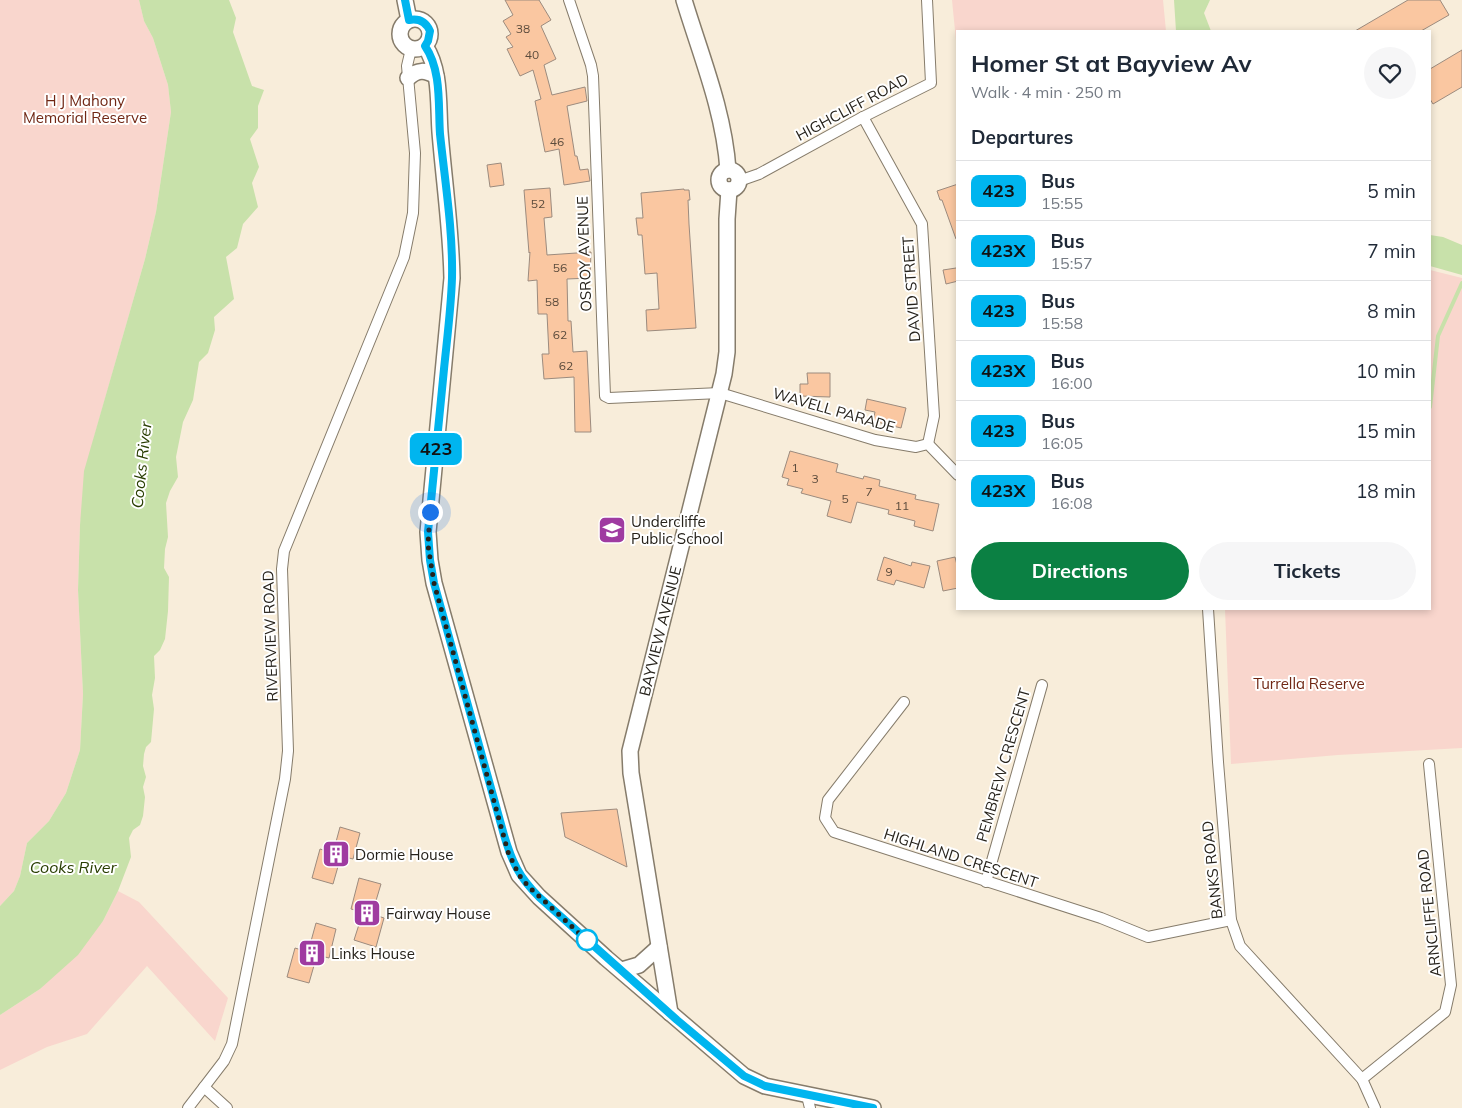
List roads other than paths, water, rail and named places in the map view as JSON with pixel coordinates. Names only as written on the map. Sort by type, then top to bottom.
[{"type":"main road","points":[[405,0],[409,20]]},
{"type":"main road","points":[[684,0],[722,119],[728,170],[720,176],[719,182],[723,188],[734,185]]},
{"type":"main road","points":[[418,47],[430,36],[428,27],[418,19],[409,20],[402,26],[400,35],[404,44],[428,51],[436,76],[451,237],[452,278],[428,532],[431,572],[494,802],[513,864],[519,875],[539,897],[606,958],[744,1076],[808,1102],[873,1108]]},
{"type":"main road","points":[[408,78],[418,71],[424,71],[436,76]]},
{"type":"main road","name":"BAYVIEW AVENUE","points":[[670,1013],[630,773],[630,751],[720,393],[727,352],[726,219],[734,185]]},
{"type":"main road","points":[[622,970],[639,965],[659,947]]},
{"type":"street","name":"OSROY AVENUE","points":[[569,0],[593,76],[605,396],[610,398],[720,393]]},
{"type":"street","name":"HIGHCLIFF ROAD","points":[[734,185],[759,174],[863,116],[931,83],[927,0]]},
{"type":"street","name":"RIVERVIEW ROAD","points":[[188,1108],[224,1061],[232,1044],[285,779],[288,752],[282,569],[284,551],[404,257],[413,213],[415,153],[407,66],[418,47]]},
{"type":"street","name":"DAVID STREET","points":[[863,116],[922,224],[934,416],[928,444]]},
{"type":"street","name":"WAVELL PARADE","points":[[720,393],[875,440],[916,447],[928,444]]},
{"type":"street","points":[[928,444],[956,473]]},
{"type":"street","name":"BANKS ROAD","points":[[1208,610],[1231,920],[1240,946],[1362,1079],[1375,1108]]},
{"type":"street","name":"PEMBREW CRESCENT","points":[[986,882],[1042,684]]},
{"type":"street","name":"HIGHLAND CRESCENT","points":[[904,702],[828,800],[825,818],[834,832],[1101,918],[1148,937],[1231,920]]},
{"type":"street","name":"ARNCLIFFE ROAD","points":[[1362,1079],[1445,1012],[1451,986],[1429,764]]},
{"type":"street","points":[[204,1087],[228,1108]]},
{"type":"water","name":"Cooks River","points":[[139,0],[229,0],[236,18],[233,32],[252,86],[264,90],[258,106],[258,128],[250,139],[259,167],[252,183],[258,207],[243,224],[237,248],[226,257],[234,299],[214,317],[215,330],[208,353],[199,362],[193,400],[183,422],[176,457],[178,477],[166,503],[168,537],[164,568],[169,577],[168,611],[165,639],[160,650],[154,656],[155,678],[152,695],[154,709],[151,742],[146,747],[144,754],[143,766],[146,777],[143,787],[145,797],[143,816],[140,825],[133,830],[129,838],[131,857],[118,891],[103,921],[78,955],[40,989],[0,1015],[0,906],[14,891],[20,876],[27,843],[49,821],[66,793],[80,750],[83,694],[78,590],[84,471],[145,259],[156,212],[171,112],[168,85],[153,38],[144,21]]},
{"type":"water","points":[[1174,0],[1210,0],[1204,13],[1211,30],[1176,30]]},
{"type":"water","points":[[1431,235],[1443,237],[1462,245],[1462,275],[1431,266]]},
{"type":"waterway","points":[[1431,398],[1438,336],[1462,283]]},
{"type":"place","name":"Undercliffe Public School","points":[[612,530]]},
{"type":"place","name":"Dormie House","points":[[336,854]]},
{"type":"place","name":"Fairway House","points":[[367,913]]},
{"type":"place","name":"Links House","points":[[312,953]]},
{"type":"park label","name":"H J Mahony Memorial Reserve","points":[[85,108]]},
{"type":"park label","name":"Turrella Reserve","points":[[1309,683]]}]
